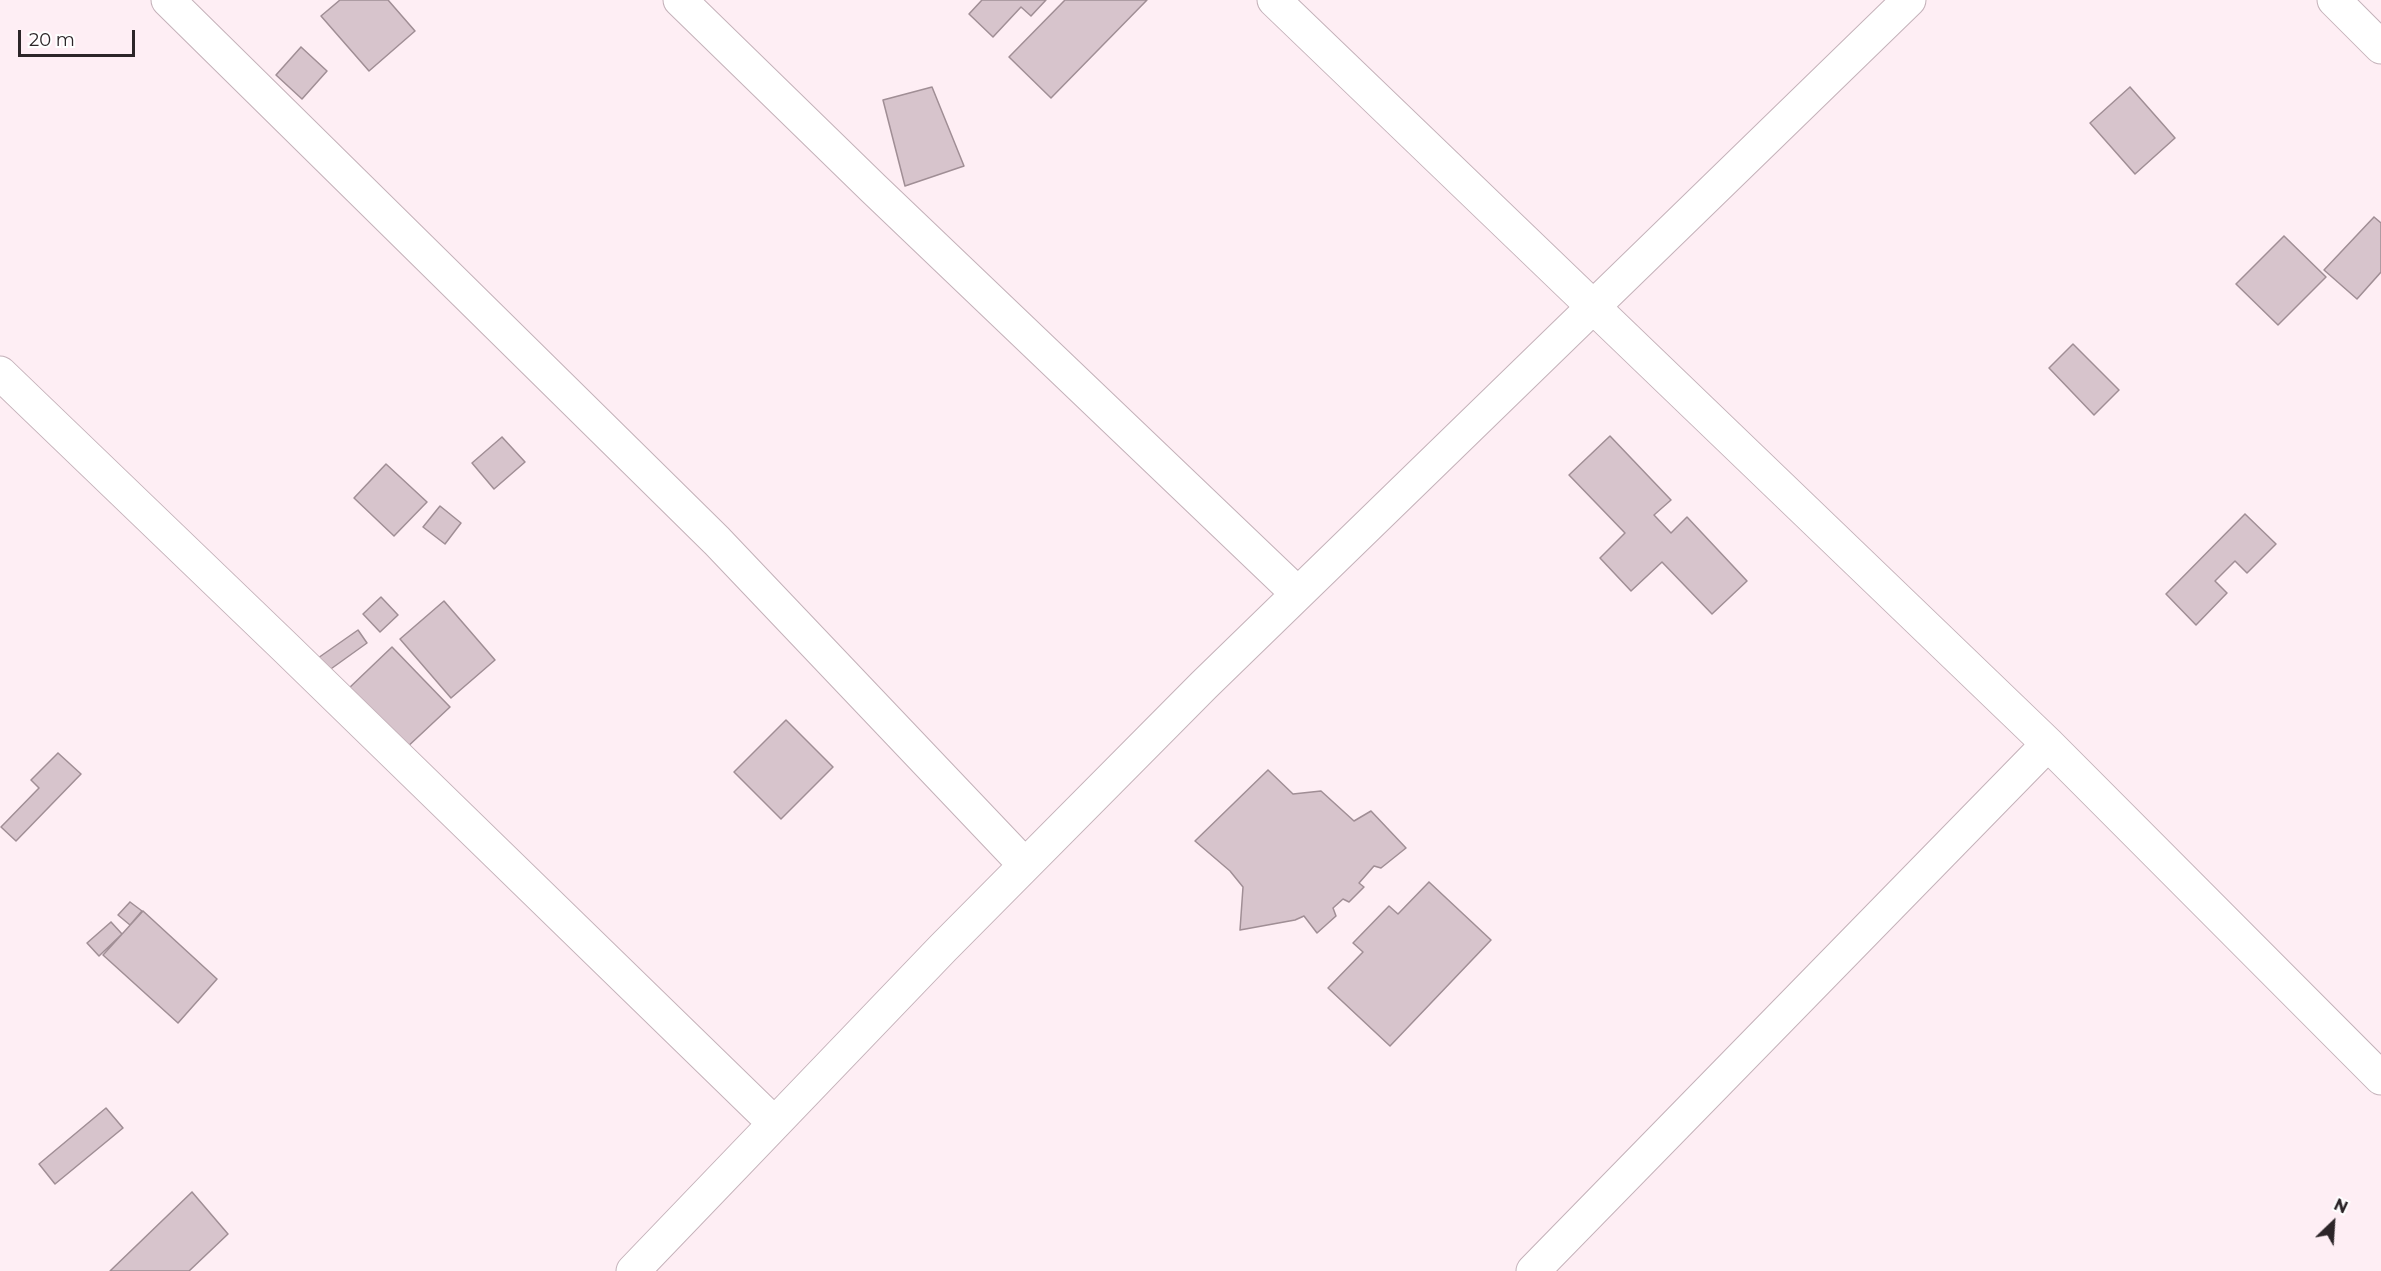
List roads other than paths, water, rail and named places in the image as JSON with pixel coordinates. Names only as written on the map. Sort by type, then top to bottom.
[{"type":"street","points":[[168,0],[717,541],[1025,865]]},
{"type":"street","points":[[680,0],[1297,593]]},
{"type":"street","points":[[1274,0],[2048,744],[2381,1078]]},
{"type":"street","points":[[633,1271],[1025,865],[1297,593],[1594,308],[1909,0]]},
{"type":"street","points":[[2334,0],[2381,46]]},
{"type":"street","points":[[0,373],[774,1123]]},
{"type":"street","points":[[1533,1271],[2048,744]]}]
